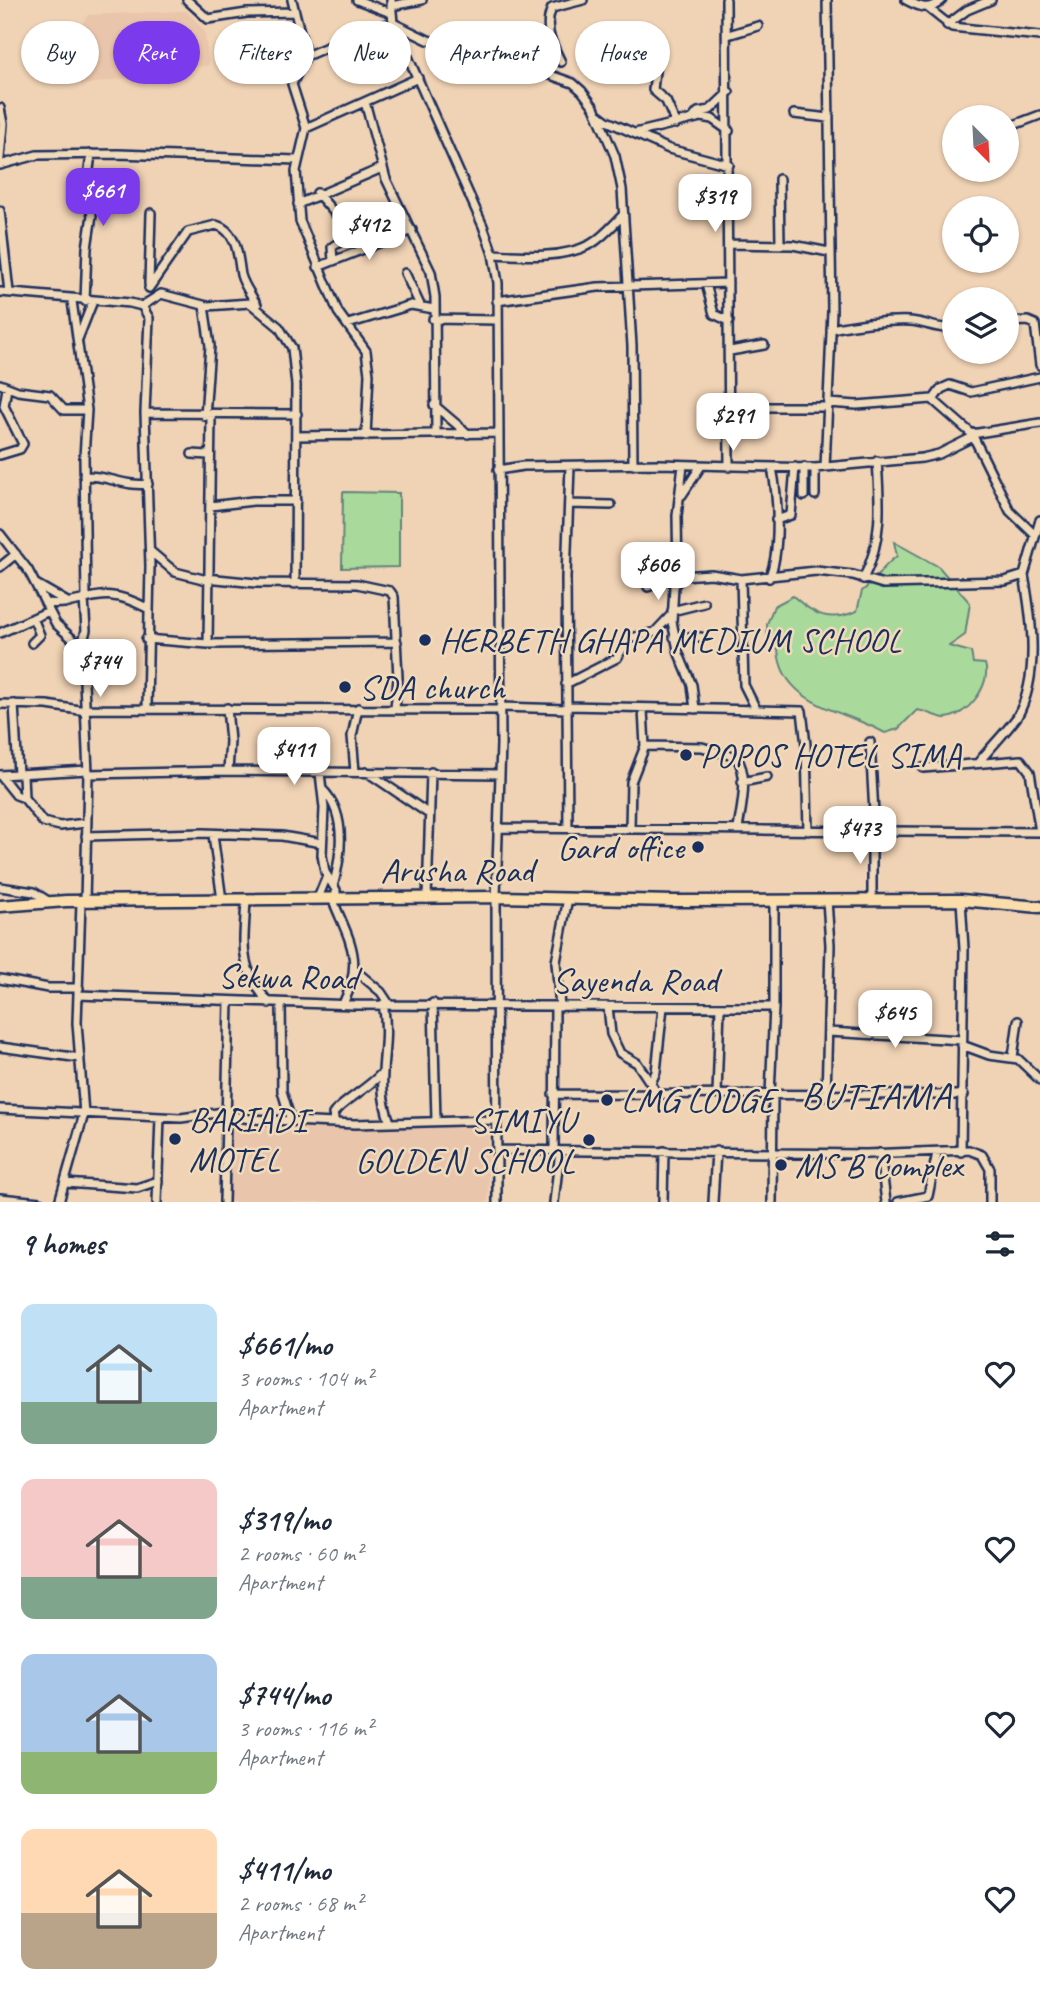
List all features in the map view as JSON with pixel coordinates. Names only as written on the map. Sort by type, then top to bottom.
[{"type":"main road","name":"Arusha Road","points":[[0,906],[49,902],[496,897],[961,900],[1040,907]]},
{"type":"street","points":[[187,0],[208,19],[247,13],[295,12]]},
{"type":"street","points":[[292,0],[297,21]]},
{"type":"street","points":[[357,0],[391,6],[422,0]]},
{"type":"street","points":[[547,21],[552,8],[564,2],[583,0]]},
{"type":"street","points":[[726,0],[729,92],[729,467]]},
{"type":"street","points":[[825,467],[831,330],[827,0]]},
{"type":"street","points":[[906,0],[928,8],[947,25],[1040,36]]},
{"type":"street","points":[[928,8],[942,0]]},
{"type":"street","points":[[947,25],[967,10],[991,0]]},
{"type":"street","points":[[728,35],[758,26]]},
{"type":"street","points":[[411,32],[428,40],[524,66],[573,83],[596,112],[615,156],[623,215],[632,346],[633,465]]},
{"type":"street","points":[[411,63],[493,254],[497,300],[500,709],[496,897],[497,1202]]},
{"type":"street","points":[[306,128],[418,78]]},
{"type":"street","points":[[292,84],[306,128],[298,160],[298,204],[304,236],[338,312],[361,343],[368,361],[366,436]]},
{"type":"street","points":[[654,84],[653,90],[666,101],[676,124]]},
{"type":"street","points":[[692,118],[698,112],[711,109],[729,92]]},
{"type":"street","points":[[365,102],[382,168],[431,272],[434,309],[433,405],[436,434]]},
{"type":"street","points":[[0,108],[0,158]]},
{"type":"street","points":[[596,112],[607,121],[688,156],[729,165]]},
{"type":"street","points":[[794,114],[829,118]]},
{"type":"street","points":[[1019,123],[1040,115]]},
{"type":"street","points":[[635,133],[692,118],[712,118],[729,131]]},
{"type":"street","points":[[0,165],[37,155],[91,154],[256,156],[298,160]]},
{"type":"street","points":[[77,340],[89,301],[86,248],[92,215],[86,193],[91,154]]},
{"type":"street","points":[[298,204],[317,193],[382,168]]},
{"type":"street","points":[[779,179],[780,244]]},
{"type":"street","points":[[317,193],[355,232],[366,248]]},
{"type":"street","points":[[0,211],[9,292]]},
{"type":"street","points":[[151,213],[151,299]]},
{"type":"street","points":[[493,254],[559,253],[576,249],[601,237],[623,215]]},
{"type":"street","points":[[149,288],[179,241],[188,232],[216,225],[226,231],[238,249],[242,278],[257,306],[279,327],[292,348],[297,436],[295,584]]},
{"type":"street","points":[[318,267],[412,230]]},
{"type":"street","points":[[333,261],[332,247],[355,232]]},
{"type":"street","points":[[729,244],[809,246],[829,252]]},
{"type":"street","points":[[405,273],[420,304]]},
{"type":"street","points":[[497,300],[598,287],[728,283]]},
{"type":"street","points":[[706,284],[714,314],[729,321]]},
{"type":"street","points":[[0,292],[142,306],[151,299],[167,295],[204,306],[250,303],[257,306]]},
{"type":"street","points":[[59,1202],[84,1114],[79,991],[88,772],[81,649],[86,630],[84,475],[87,410],[72,301]]},
{"type":"street","points":[[348,324],[420,304],[434,309]]},
{"type":"street","points":[[142,306],[150,326],[145,413],[150,551],[146,639],[147,707]]},
{"type":"street","points":[[204,306],[211,346],[208,416],[208,644]]},
{"type":"street","points":[[433,319],[497,320]]},
{"type":"street","points":[[831,330],[883,321],[910,321],[942,330]]},
{"type":"street","points":[[1019,321],[1035,324],[1040,365]]},
{"type":"street","points":[[730,351],[765,345]]},
{"type":"street","points":[[933,400],[941,389],[950,385],[971,392],[1040,377]]},
{"type":"street","points":[[0,455],[20,449],[23,444],[4,406],[3,386],[50,395],[64,410],[87,410]]},
{"type":"street","points":[[731,407],[857,405],[910,399],[933,400],[972,435],[1010,511],[1035,535]]},
{"type":"street","points":[[433,405],[468,434]]},
{"type":"street","points":[[145,413],[208,416],[296,414]]},
{"type":"street","points":[[498,470],[523,466],[633,465],[815,468],[939,454],[972,435],[1040,423]]},
{"type":"street","points":[[297,436],[498,433]]},
{"type":"street","points":[[192,454],[208,455]]},
{"type":"street","points":[[863,579],[873,561],[879,530],[877,461]]},
{"type":"street","points":[[683,465],[677,516],[678,577],[672,612],[674,637],[692,685],[695,709]]},
{"type":"street","points":[[568,828],[566,684],[570,466]]},
{"type":"street","points":[[680,499],[701,466]]},
{"type":"street","points":[[776,520],[791,515],[794,467]]},
{"type":"street","points":[[804,467],[804,496]]},
{"type":"street","points":[[769,578],[774,566],[776,520],[772,468]]},
{"type":"street","points":[[815,468],[815,495]]},
{"type":"street","points":[[84,475],[102,476],[127,485],[148,484]]},
{"type":"street","points":[[210,506],[253,501],[296,501]]},
{"type":"street","points":[[569,504],[611,505]]},
{"type":"street","points":[[978,763],[1017,717],[1031,686],[1035,641],[1024,575],[1040,520]]},
{"type":"street","points":[[0,534],[37,584],[56,624],[81,649]]},
{"type":"street","points":[[150,551],[175,572],[207,579],[357,584],[390,591],[394,597],[397,642],[395,708]]},
{"type":"street","points":[[0,567],[16,554]]},
{"type":"street","points":[[648,587],[699,573],[741,579],[816,571],[883,584],[996,581],[1024,575]]},
{"type":"street","points":[[741,579],[744,685],[756,709]]},
{"type":"street","points":[[37,584],[69,603]]},
{"type":"street","points":[[45,603],[69,603],[96,594],[120,596],[147,608]]},
{"type":"street","points":[[566,684],[617,658],[628,639],[654,632],[672,612],[704,603]]},
{"type":"street","points":[[0,633],[49,611]]},
{"type":"street","points":[[32,643],[40,635],[33,618]]},
{"type":"street","points":[[674,637],[701,637]]},
{"type":"street","points":[[146,639],[208,644],[397,642]]},
{"type":"street","points":[[0,704],[86,710],[147,707],[567,707],[643,710],[756,709],[803,713],[808,831]]},
{"type":"street","points":[[14,704],[24,798],[43,822],[60,826],[86,823]]},
{"type":"street","points":[[227,708],[230,741],[228,771]]},
{"type":"street","points":[[355,772],[352,736],[358,708]]},
{"type":"street","points":[[630,828],[631,782],[645,746],[643,710]]},
{"type":"street","points":[[870,742],[872,900]]},
{"type":"street","points":[[645,746],[702,747],[730,753],[740,761],[742,782],[738,829]]},
{"type":"street","points":[[498,828],[1040,832],[1032,780],[1026,763],[1021,760],[923,768]]},
{"type":"street","points":[[0,775],[228,771],[500,774]]},
{"type":"street","points":[[367,772],[429,814]]},
{"type":"street","points":[[427,899],[431,772]]},
{"type":"street","points":[[318,898],[327,876],[322,843],[320,773]]},
{"type":"street","points":[[0,775],[16,795],[24,798]]},
{"type":"street","points":[[742,782],[767,777]]},
{"type":"street","points":[[322,789],[335,804],[339,822],[334,898],[354,950],[356,971],[343,1004]]},
{"type":"street","points":[[86,836],[148,833],[282,836],[322,843]]},
{"type":"street","points":[[213,835],[222,900]]},
{"type":"street","points":[[327,876],[334,883]]},
{"type":"street","points":[[0,887],[34,892],[49,902]]},
{"type":"street","points":[[554,1202],[557,1151],[553,1094],[558,1007],[556,962],[568,898]]},
{"type":"street","points":[[246,899],[246,966],[253,983],[269,1003]]},
{"type":"street","points":[[772,1202],[774,900]]},
{"type":"street","points":[[826,1096],[829,1032],[827,900]]},
{"type":"street","points":[[961,900],[964,929],[964,1096],[961,1152]]},
{"type":"street","points":[[356,971],[373,985],[386,1004],[387,1047],[382,1073],[382,1098],[390,1122]]},
{"type":"street","name":"Sekwa Road","points":[[0,979],[48,988],[229,1002],[496,1005]]},
{"type":"street","points":[[223,1202],[229,1002]]},
{"type":"street","points":[[281,1003],[282,1091],[291,1121]]},
{"type":"street","points":[[433,1003],[436,1121]]},
{"type":"street","name":"Sayenda Road","points":[[496,1005],[774,1007]]},
{"type":"street","points":[[608,1007],[611,1034],[620,1053],[637,1063],[657,1093]]},
{"type":"street","points":[[652,1083],[656,1072],[663,1007]]},
{"type":"street","points":[[717,1094],[720,1007]]},
{"type":"street","points":[[1013,1057],[1017,1021]]},
{"type":"street","points":[[829,1032],[962,1043],[989,1055],[1013,1057],[1040,1080]]},
{"type":"street","points":[[0,1047],[80,1058]]},
{"type":"street","points":[[335,1123],[333,1114],[336,1110],[355,1098],[382,1073]]},
{"type":"street","points":[[553,1094],[964,1096]]},
{"type":"street","points":[[0,1109],[160,1117],[196,1117],[224,1113],[250,1119],[335,1123],[496,1120]]},
{"type":"street","points":[[157,1202],[160,1117]]},
{"type":"street","points":[[497,1150],[880,1153],[975,1151],[987,1161],[990,1169],[990,1202]]},
{"type":"street","points":[[663,1202],[664,1151]]},
{"type":"street","points":[[713,1202],[716,1151]]},
{"type":"street","points":[[880,1153],[886,1202]]},
{"type":"street","points":[[898,1202],[920,1199],[932,1192],[937,1153]]},
{"type":"street","points":[[65,1183],[137,1188],[158,1181]]},
{"type":"street","points":[[0,1198],[40,1202]]},
{"type":"shaded area","points":[[186,11],[195,21],[113,21],[113,80],[99,82],[99,21],[84,21],[88,15]]},
{"type":"shaded area","points":[[200,26],[204,30],[209,65],[200,66]]},
{"type":"shaded area","points":[[230,1126],[489,1126],[488,1202],[230,1202]]},
{"type":"green space","points":[[343,492],[399,493],[399,567],[342,568]]},
{"type":"green space","points":[[894,542],[939,567],[970,603],[965,635],[949,646],[971,652],[973,663],[985,664],[986,672],[985,681],[976,698],[961,712],[944,718],[917,710],[898,729],[885,733],[803,695],[791,683],[782,668],[778,649],[768,645],[767,624],[774,606],[793,596],[815,612],[830,617],[857,611],[862,591],[897,556]]},
{"type":"place","name":"HERBETH GHAPA MEDIUM SCHOOL","points":[[425,640]]},
{"type":"place","name":"SDA church","points":[[345,687]]},
{"type":"place","name":"POPOS HOTEL SIMA","points":[[686,755]]},
{"type":"place","name":"Gard office","points":[[698,847]]},
{"type":"place","name":"LMG LODGE","points":[[607,1100]]},
{"type":"place","name":"BARIADI MOTEL","points":[[175,1139]]},
{"type":"place","name":"SIMIYU GOLDEN SCHOOL","points":[[589,1140]]},
{"type":"place","name":"MS B Complex","points":[[781,1165]]},
{"type":"district","name":"BUTIAMA","points":[[877,1095]]}]
